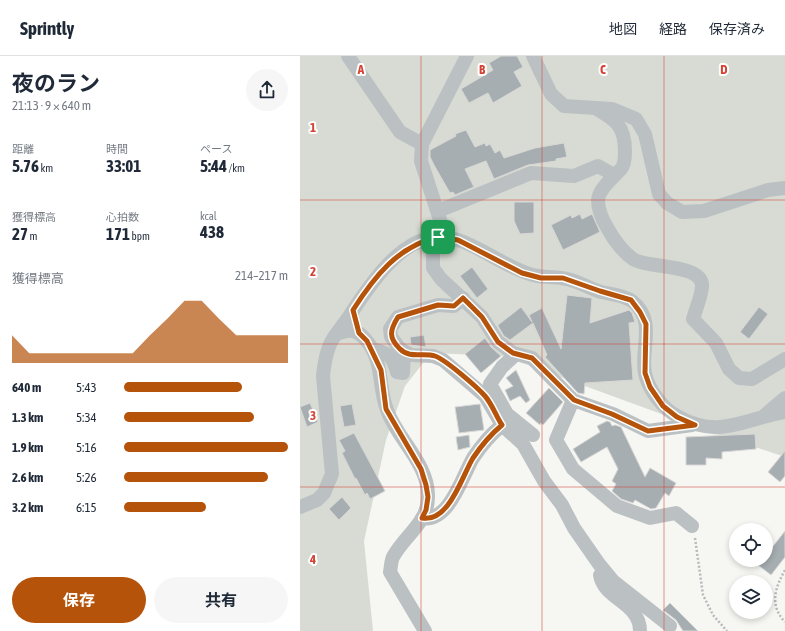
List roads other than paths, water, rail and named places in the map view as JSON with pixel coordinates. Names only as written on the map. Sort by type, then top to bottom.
[{"type":"street","points":[[348,56],[400,132],[422,144]]},
{"type":"street","points":[[468,56],[422,144],[421,161],[442,226],[434,250],[433,268],[441,279],[482,317],[498,342],[516,354],[532,358],[574,400],[612,414],[648,431],[695,425]]},
{"type":"street","points":[[533,56],[551,94],[564,106],[612,109],[636,119],[645,134],[659,194],[667,203],[682,212],[704,211],[768,190],[785,188]]},
{"type":"street","points":[[595,108],[609,116],[621,126],[625,139],[625,156],[622,168],[614,175],[598,199],[600,211],[608,230],[634,260],[689,271],[698,276],[702,286],[693,319],[716,342],[729,369],[739,378],[752,379],[785,359]]},
{"type":"street","points":[[438,212],[531,173],[574,176],[598,166],[614,175]]},
{"type":"street","points":[[300,508],[317,500],[324,493],[332,474],[323,376],[324,362],[329,345],[371,282],[393,259],[413,246],[426,240],[438,237],[458,240],[522,273],[541,278],[563,278],[631,300],[640,312],[646,324],[645,373],[650,387],[663,406],[677,417],[695,425],[710,428],[730,427],[785,412]]},
{"type":"street","points":[[463,298],[454,306],[438,305],[398,317],[390,329],[391,336],[404,352],[411,355],[433,356],[453,368],[485,396],[502,425],[524,444],[544,481],[562,505],[574,528],[599,564],[613,581],[670,626]]},
{"type":"street","points":[[350,315],[359,333],[372,349],[381,370],[386,409],[421,469],[426,485],[428,497],[426,510],[422,518],[393,557],[390,572],[424,631]]},
{"type":"street","points":[[337,334],[348,330],[359,333]]},
{"type":"street","points":[[372,349],[385,352],[393,359],[397,372],[403,374],[404,352]]},
{"type":"street","points":[[516,354],[502,367],[490,384],[507,414],[534,435]]},
{"type":"street","points":[[761,418],[785,398]]},
{"type":"street","points":[[574,400],[556,440],[573,469],[618,506],[650,518],[676,513],[692,526]]},
{"type":"street","points":[[422,518],[430,519],[436,517],[445,508],[455,495],[473,459],[491,434],[502,425]]},
{"type":"street","points":[[599,564],[601,581],[635,613],[640,621],[640,631]]}]
